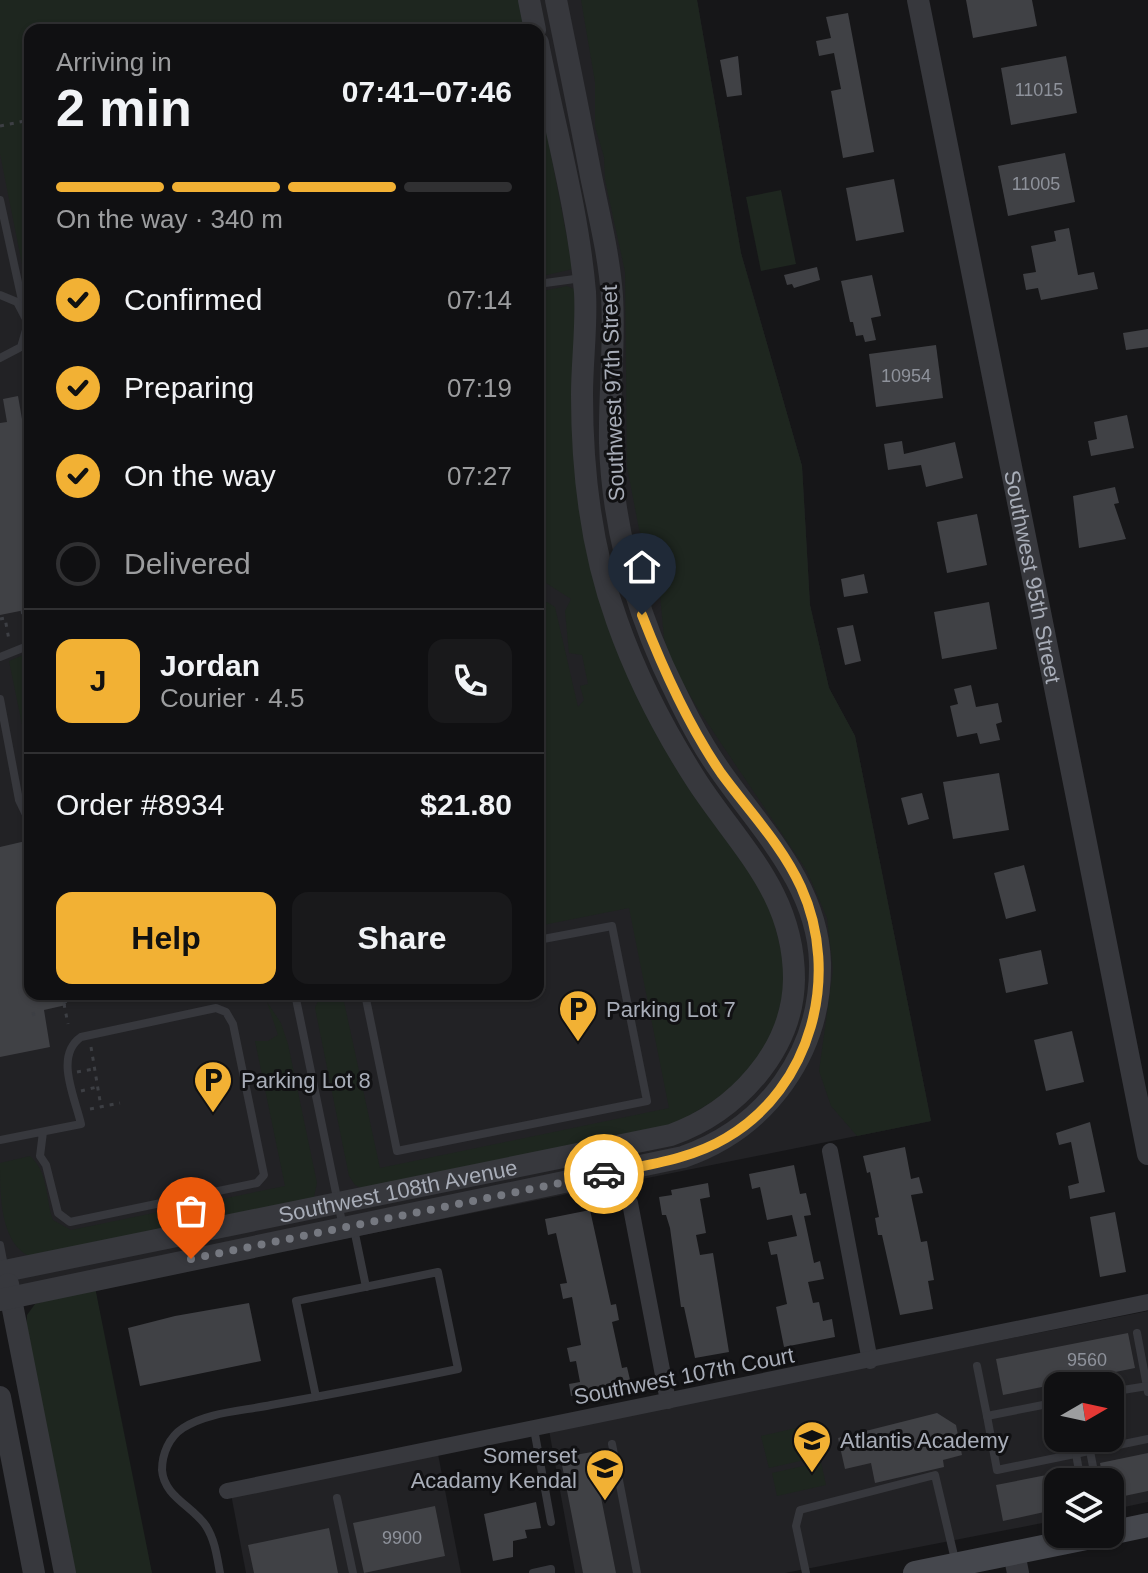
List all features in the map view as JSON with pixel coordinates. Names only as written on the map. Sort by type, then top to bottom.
[{"type":"main road","points":[[1124,1530],[1148,1525]]},
{"type":"main road","points":[[915,1573],[956,1564],[1016,1563],[1060,1548]]},
{"type":"street","points":[[529,0],[534,24]]},
{"type":"street","name":"Southwest 97th Street","points":[[556,0],[609,272],[612,318],[609,363],[611,463],[626,556],[655,648],[700,738],[794,872],[812,917],[820,965],[817,1002],[807,1038],[792,1073]]},
{"type":"street","name":"Southwest 95th Street","points":[[918,0],[1141,1091],[1148,1154]]},
{"type":"street","name":"Southwest 97th Street","points":[[544,74],[583,278],[582,417],[590,511],[609,598],[648,694],[692,773],[771,885],[784,912],[792,951],[793,990],[785,1026],[768,1059]]},
{"type":"street","points":[[583,278],[593,280],[599,286],[601,337],[609,363]]},
{"type":"street","points":[[648,694],[664,704],[684,737],[700,738]]},
{"type":"street","name":"Southwest 108th Avenue","points":[[3,1272],[671,1135],[723,1108],[748,1086],[768,1059]]},
{"type":"street","name":"Southwest 108th Avenue","points":[[5,1299],[683,1157],[739,1130],[768,1103],[792,1073]]},
{"type":"street","points":[[830,1151],[870,1361]]},
{"type":"street","points":[[630,1203],[668,1401]]},
{"type":"street","points":[[3,1272],[5,1299],[65,1573]]},
{"type":"street","name":"Southwest 107th Court","points":[[227,1491],[1148,1302]]},
{"type":"street","points":[[0,1397],[34,1573]]},
{"type":"lane","points":[[0,200],[24,309]]},
{"type":"lane","points":[[544,283],[583,278]]},
{"type":"lane","points":[[0,295],[17,302],[24,312]]},
{"type":"lane","points":[[0,358],[15,353],[24,341]]},
{"type":"lane","points":[[0,657],[24,647]]},
{"type":"lane","points":[[0,699],[19,800],[24,810]]},
{"type":"lane","points":[[366,1000],[397,1151],[647,1101],[612,926],[544,939]]},
{"type":"lane","points":[[296,1000],[337,1203],[348,1227],[366,1287]]},
{"type":"lane","points":[[0,1140],[81,1124],[66,1058],[77,1039],[216,1008],[226,1012],[233,1024],[264,1175],[257,1183],[70,1222],[58,1213],[46,1165],[40,1156],[43,1132]]},
{"type":"lane","points":[[0,1245],[3,1272]]},
{"type":"lane","points":[[220,1573],[207,1528],[169,1491],[164,1479],[163,1461],[170,1442],[184,1427],[203,1419],[316,1397],[458,1369],[438,1272],[296,1301],[316,1397]]},
{"type":"lane","points":[[1137,1333],[1148,1392]]},
{"type":"lane","points":[[977,1366],[997,1470],[1085,1452]]},
{"type":"lane","points":[[1124,1390],[1148,1386]]},
{"type":"lane","points":[[987,1416],[1044,1405]]},
{"type":"lane","points":[[534,1429],[551,1522]]},
{"type":"lane","points":[[1124,1444],[1148,1439]]},
{"type":"lane","points":[[612,1444],[637,1573]]},
{"type":"lane","points":[[1076,1454],[1078,1468]]},
{"type":"lane","points":[[806,1573],[796,1526],[800,1510],[935,1475],[956,1564]]},
{"type":"lane","points":[[337,1498],[353,1573]]},
{"type":"lane","points":[[533,1573],[551,1569],[551,1573]]},
{"type":"path","points":[[0,126],[24,121]]},
{"type":"path","points":[[22,610],[24,620]]},
{"type":"path","points":[[0,619],[5,618],[11,651]]},
{"type":"path","points":[[68,1024],[63,1002],[74,1000]]},
{"type":"path","points":[[33,1012],[35,1020]]},
{"type":"path","points":[[91,1040],[101,1107]]},
{"type":"path","points":[[79,1072],[93,1069]]},
{"type":"path","points":[[82,1090],[97,1087]]},
{"type":"path","points":[[86,1110],[120,1103]]},
{"type":"shaded area","points":[[0,0],[697,0],[741,253],[802,466],[810,605],[829,688],[855,736],[931,1121],[0,1308]]},
{"type":"shaded area","points":[[0,0],[519,0],[524,24],[24,24],[24,274],[0,154]]},
{"type":"shaded area","points":[[581,0],[697,0],[741,253],[802,466],[810,605],[829,688],[855,736],[931,1121],[857,1136],[831,1106],[819,1071],[833,970],[827,918],[807,871],[698,709],[673,666],[664,638],[659,584],[639,529],[627,467],[625,272],[605,180],[604,157],[595,127],[595,82]]},
{"type":"shaded area","points":[[544,119],[573,269],[544,276]]},
{"type":"shaded area","points":[[781,190],[796,264],[761,271],[746,197]]},
{"type":"shaded area","points":[[567,286],[576,290],[604,604],[767,894],[787,974],[774,1033],[741,1084],[669,1128],[363,1189],[355,1185],[349,1176],[315,1008],[318,1000],[344,1000],[380,1168],[669,1108],[629,908],[544,925],[544,603],[555,607],[578,707],[584,700],[580,686],[588,684],[582,655],[569,653],[565,611],[571,599],[546,583],[544,585],[544,291]]},
{"type":"shaded area","points":[[24,655],[24,734],[9,661]]},
{"type":"shaded area","points":[[267,1002],[281,1023],[288,1044],[317,1183],[314,1197],[33,1258],[22,1252],[14,1243],[4,1218],[0,1163],[30,1156],[44,1178],[53,1220],[71,1230],[285,1186],[255,1041],[268,1041],[278,1035]]},
{"type":"shaded area","points":[[95,1287],[152,1573],[74,1573],[26,1332],[27,1315],[35,1304]]},
{"type":"shaded area","name":"Atlantis Academy","points":[[1148,1311],[1148,1502],[1124,1507],[1124,1468],[1044,1468],[1044,1523],[785,1573],[575,1573],[549,1430]]},
{"type":"shaded area","points":[[814,1424],[822,1456],[769,1468],[761,1436]]},
{"type":"shaded area","points":[[438,1454],[461,1573],[246,1573],[231,1494]]},
{"type":"shaded area","points":[[821,1462],[826,1485],[777,1496],[772,1473]]},
{"type":"building","points":[[966,0],[1032,0],[1037,26],[973,38]]},
{"type":"building","points":[[848,13],[874,152],[843,158],[831,91],[841,89],[834,53],[819,56],[816,41],[831,38],[826,17]]},
{"type":"building","points":[[738,56],[742,95],[727,97],[720,60]]},
{"type":"building","points":[[1066,56],[1077,113],[1011,125],[1001,68]]},
{"type":"building","points":[[1065,153],[1075,202],[1008,216],[998,166]]},
{"type":"building","points":[[894,179],[904,232],[856,241],[846,188]]},
{"type":"building","points":[[1069,228],[1078,275],[1094,272],[1098,289],[1041,300],[1038,288],[1026,290],[1023,274],[1036,272],[1031,246],[1056,241],[1054,231]]},
{"type":"building","points":[[817,267],[820,280],[794,288],[792,284],[787,285],[784,275]]},
{"type":"building","points":[[872,275],[881,316],[871,318],[876,340],[865,342],[863,335],[856,336],[853,322],[850,322],[841,281]]},
{"type":"building","points":[[1148,329],[1148,347],[1126,350],[1123,333]]},
{"type":"building","points":[[936,345],[943,398],[876,407],[869,354]]},
{"type":"building","points":[[18,396],[24,418],[24,610],[0,615],[0,423],[7,422],[3,399]]},
{"type":"building","points":[[1127,415],[1134,448],[1091,456],[1088,441],[1097,439],[1094,422]]},
{"type":"building","points":[[902,441],[904,454],[955,442],[963,478],[926,487],[921,465],[888,470],[884,444]]},
{"type":"building","points":[[1115,487],[1119,503],[1114,504],[1126,539],[1079,548],[1073,496]]},
{"type":"building","points":[[977,514],[987,565],[947,573],[937,522]]},
{"type":"building","points":[[864,574],[868,593],[844,597],[841,579]]},
{"type":"building","points":[[989,602],[997,649],[942,659],[934,612]]},
{"type":"building","points":[[853,625],[861,661],[845,665],[837,628]]},
{"type":"building","points":[[971,685],[976,707],[998,703],[1002,722],[996,724],[1000,740],[980,744],[977,733],[957,737],[950,706],[958,704],[954,689]]},
{"type":"building","points":[[999,773],[1009,830],[953,839],[943,782]]},
{"type":"building","points":[[922,793],[929,819],[908,825],[901,798]]},
{"type":"building","points":[[24,841],[24,1000],[65,1000],[66,1005],[44,1010],[50,1047],[0,1057],[0,847]]},
{"type":"building","points":[[1024,865],[1036,911],[1006,919],[994,873]]},
{"type":"building","points":[[1041,950],[1048,984],[1006,993],[999,959]]},
{"type":"building","points":[[1072,1031],[1084,1082],[1046,1091],[1034,1040]]},
{"type":"building","points":[[1090,1122],[1105,1192],[1070,1199],[1068,1186],[1079,1183],[1071,1142],[1059,1145],[1056,1133]]},
{"type":"building","points":[[905,1147],[911,1179],[919,1177],[923,1193],[911,1195],[921,1242],[927,1241],[934,1280],[928,1281],[933,1309],[900,1315],[882,1235],[878,1235],[875,1218],[879,1217],[870,1172],[867,1173],[863,1156]]},
{"type":"building","points":[[794,1165],[800,1194],[806,1193],[811,1215],[804,1216],[814,1263],[820,1261],[824,1279],[808,1282],[813,1303],[819,1302],[823,1321],[832,1319],[835,1337],[784,1347],[776,1307],[787,1304],[777,1254],[771,1255],[768,1242],[797,1236],[792,1215],[767,1220],[760,1187],[752,1189],[749,1174]]},
{"type":"building","points":[[708,1183],[710,1197],[700,1199],[706,1233],[696,1235],[700,1255],[713,1253],[729,1352],[695,1358],[684,1307],[681,1307],[670,1228],[666,1215],[662,1215],[659,1197],[672,1195],[671,1190]]},
{"type":"building","points":[[590,1210],[611,1305],[616,1304],[619,1320],[612,1322],[622,1368],[627,1367],[631,1384],[571,1396],[569,1384],[580,1382],[576,1361],[570,1362],[567,1348],[581,1345],[572,1297],[563,1299],[560,1284],[567,1283],[556,1233],[548,1235],[545,1219]]},
{"type":"building","points":[[1115,1212],[1126,1272],[1100,1277],[1090,1217]]},
{"type":"building","points":[[249,1303],[261,1361],[140,1386],[128,1328]]},
{"type":"building","points":[[1128,1333],[1135,1368],[1115,1372],[1044,1372],[1044,1387],[1003,1395],[996,1359]]},
{"type":"building","points":[[937,1413],[956,1425],[962,1455],[943,1460],[944,1467],[875,1483],[871,1463],[845,1469],[838,1438]]},
{"type":"building","points":[[592,1452],[616,1573],[583,1573],[562,1465],[576,1462],[575,1455]]},
{"type":"building","points":[[1148,1453],[1148,1491],[1124,1496],[1124,1468],[1101,1468],[1100,1463]]},
{"type":"building","points":[[1044,1476],[1044,1512],[1003,1521],[996,1485]]},
{"type":"building","points":[[536,1502],[541,1528],[525,1530],[527,1538],[513,1541],[513,1557],[493,1561],[484,1514]]},
{"type":"building","points":[[435,1506],[445,1556],[364,1573],[353,1523]]},
{"type":"building","points":[[329,1528],[338,1573],[254,1573],[248,1545]]},
{"type":"way so far","points":[[191,1259],[604,1174]]},
{"type":"place","name":"Parking Lot 7","points":[[578,1043]]},
{"type":"place","name":"Parking Lot 8","points":[[213,1114]]},
{"type":"place","name":"Atlantis Academy","points":[[812,1474]]},
{"type":"place","name":"Somerset Acadamy Kendal","points":[[605,1502]]},
{"type":"route","points":[[604,1174],[697,1152],[726,1138],[754,1117],[787,1081],[801,1055],[815,1014],[820,965],[816,931],[808,902],[794,872],[709,754],[668,677],[642,615]]}]
